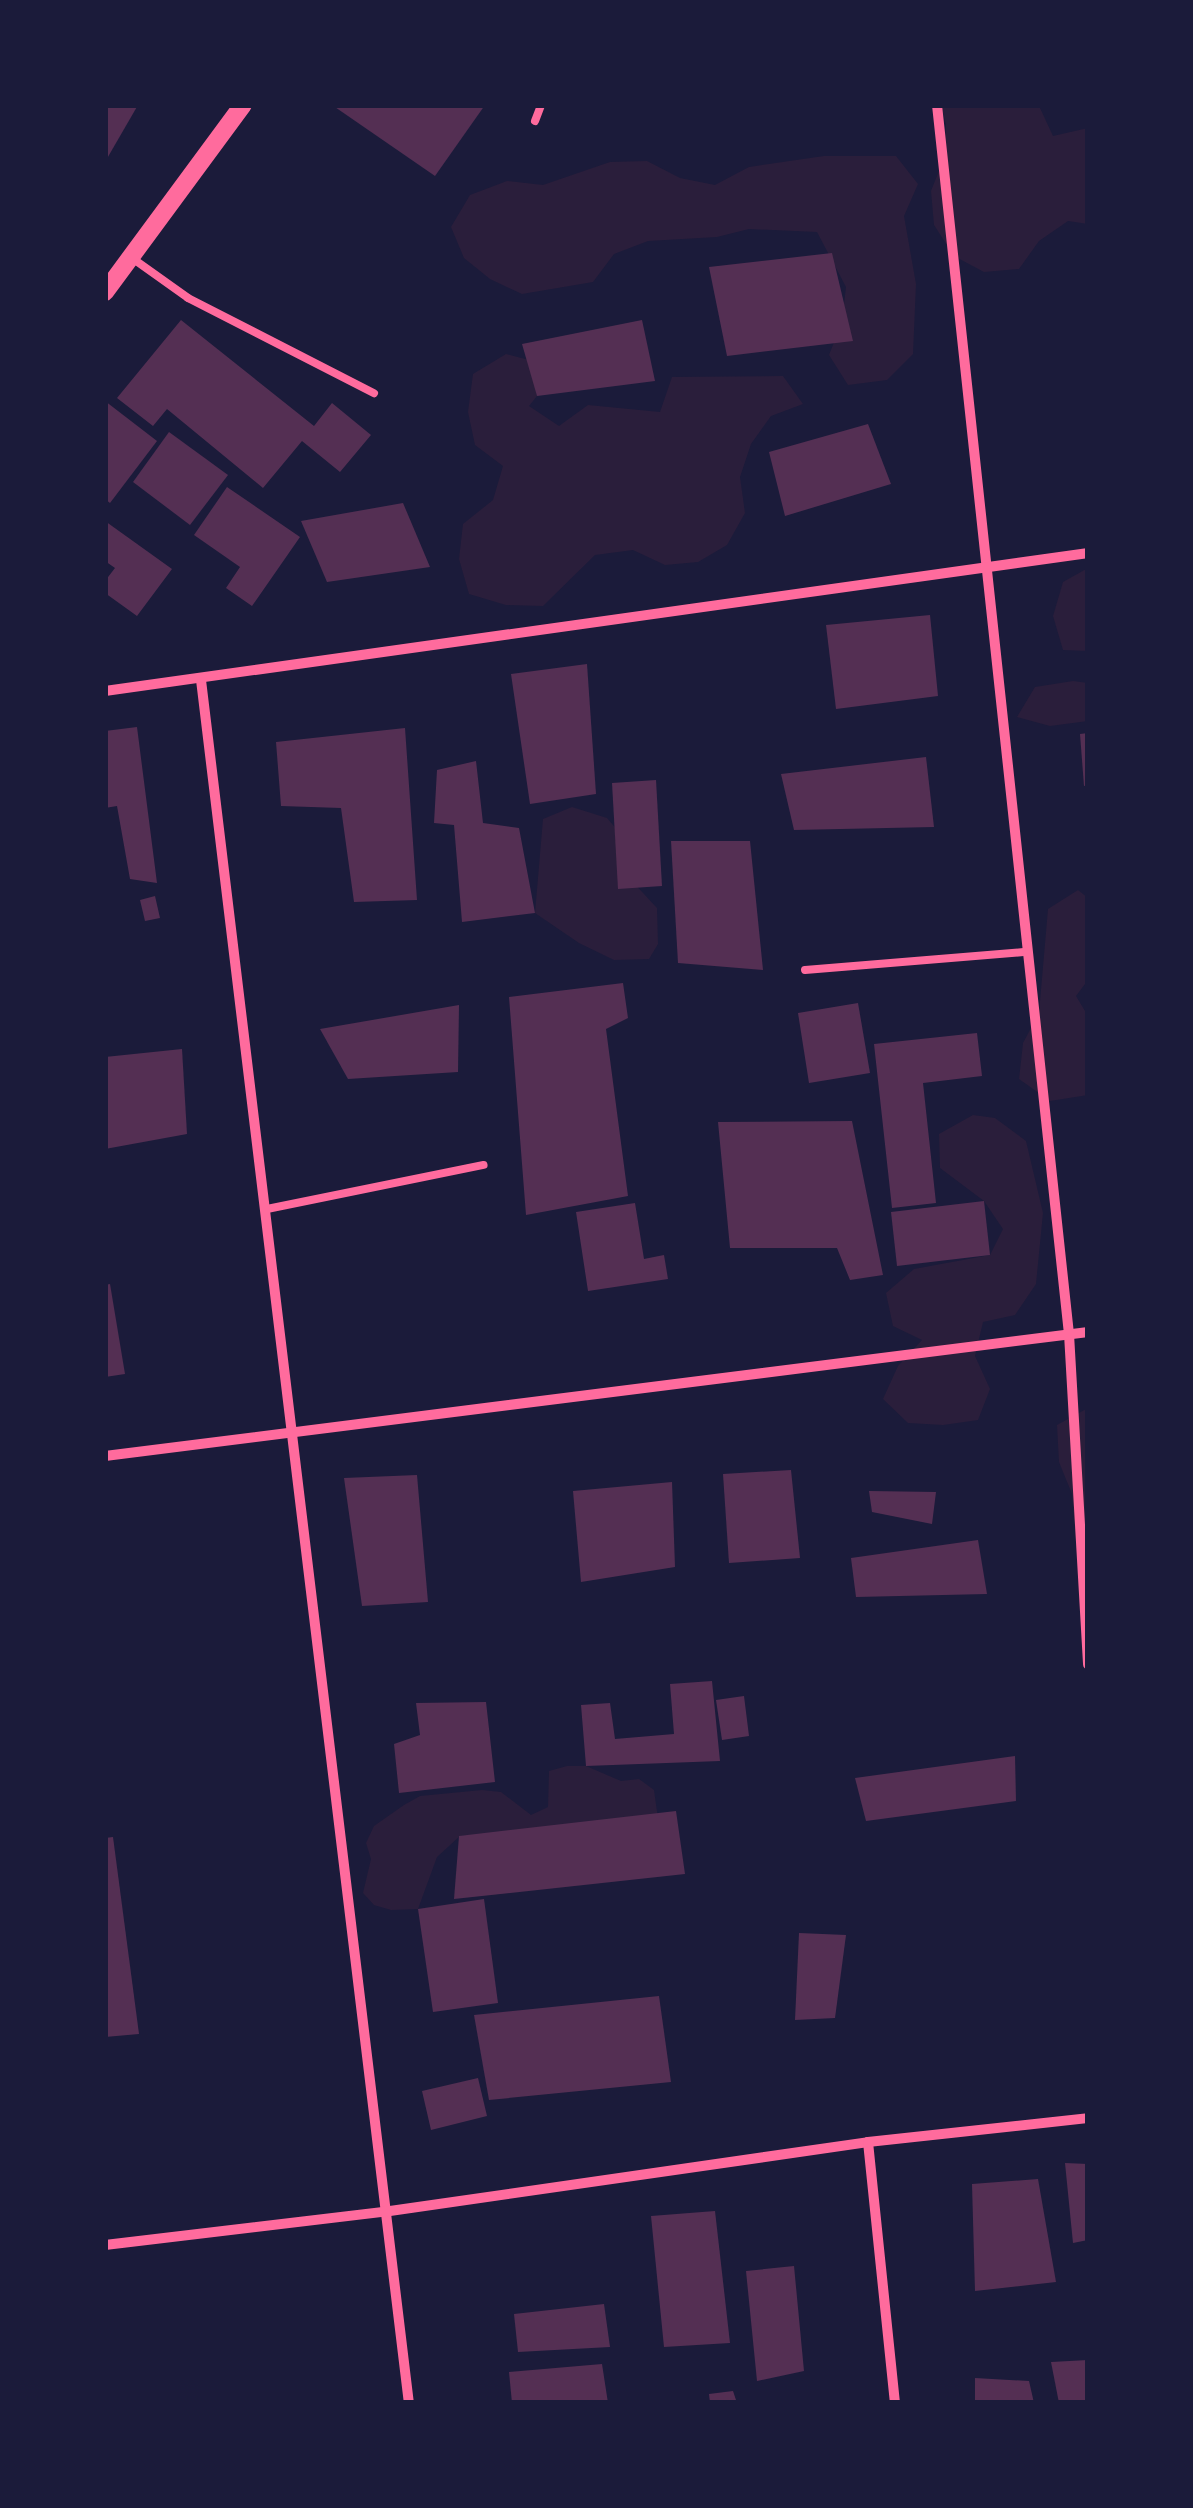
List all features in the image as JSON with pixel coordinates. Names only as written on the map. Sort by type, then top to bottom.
[{"type":"street","points":[[105,292],[243,105]]},
{"type":"street","points":[[936,105],[1070,1334],[1088,1664]]},
{"type":"street","points":[[105,690],[201,680],[1088,553]]},
{"type":"street","points":[[201,680],[409,2403]]},
{"type":"street","points":[[105,1456],[294,1429],[1088,1332]]},
{"type":"street","points":[[105,2245],[383,2212],[868,2142],[1088,2118]]},
{"type":"street","points":[[868,2142],[895,2403]]},
{"type":"lane","points":[[535,121],[541,105]]},
{"type":"lane","points":[[132,258],[188,298],[374,393]]},
{"type":"lane","points":[[806,970],[1026,952]]},
{"type":"lane","points":[[267,1208],[484,1165]]},
{"type":"shaded area","points":[[941,105],[1045,105],[1040,108],[1053,136],[1088,128],[1088,224],[1068,221],[1039,241],[1019,269],[984,272],[954,256],[934,225],[931,191],[944,158],[946,125]]},
{"type":"shaded area","points":[[824,156],[896,156],[918,184],[904,216],[916,284],[913,354],[887,380],[848,385],[829,355],[842,322],[846,287],[817,232],[749,229],[717,237],[648,241],[614,254],[593,282],[522,294],[490,279],[464,258],[451,227],[470,195],[507,181],[543,185],[610,162],[647,161],[680,178],[715,185],[749,167]]},
{"type":"shaded area","points":[[506,354],[529,360],[537,396],[529,406],[559,426],[588,405],[660,412],[672,377],[783,376],[803,404],[771,416],[751,444],[740,477],[745,513],[727,545],[698,562],[665,565],[633,550],[595,555],[543,606],[506,605],[469,594],[459,559],[463,524],[493,500],[503,466],[475,445],[468,412],[473,374]]},
{"type":"shaded area","points":[[1088,568],[1088,651],[1063,650],[1053,616],[1063,582]]},
{"type":"shaded area","points":[[1073,681],[1088,683],[1088,721],[1050,726],[1017,717],[1035,687]]},
{"type":"shaded area","points":[[572,807],[607,818],[619,832],[618,866],[657,908],[658,944],[649,959],[614,960],[579,943],[535,913],[543,819]]},
{"type":"shaded area","points":[[1078,890],[1088,898],[1088,980],[1076,996],[1088,1016],[1088,1095],[1050,1101],[1019,1079],[1023,1043],[1039,1013],[1048,909]]},
{"type":"shaded area","points":[[973,1115],[995,1118],[1026,1141],[1043,1213],[1036,1284],[1015,1315],[983,1322],[975,1356],[990,1389],[978,1420],[943,1425],[908,1423],[883,1399],[898,1366],[922,1340],[893,1326],[886,1293],[914,1269],[990,1255],[1003,1229],[984,1201],[940,1168],[939,1134]]},
{"type":"shaded area","points":[[1088,1408],[1088,1603],[1078,1563],[1072,1494],[1059,1462],[1057,1425]]},
{"type":"shaded area","points":[[586,1766],[621,1781],[639,1779],[654,1790],[659,1826],[460,1836],[437,1857],[418,1909],[391,1910],[374,1905],[363,1893],[371,1859],[366,1843],[374,1826],[404,1805],[420,1796],[482,1790],[501,1792],[531,1815],[548,1807],[549,1771]]},
{"type":"building","points":[[105,105],[138,105],[105,162]]},
{"type":"building","points":[[332,105],[485,105],[435,176]]},
{"type":"building","points":[[832,253],[853,341],[727,356],[709,267]]},
{"type":"building","points":[[181,320],[314,426],[332,403],[371,435],[340,472],[302,441],[263,488],[167,409],[153,426],[117,398]]},
{"type":"building","points":[[642,320],[655,381],[537,396],[522,344]]},
{"type":"building","points":[[105,401],[157,441],[110,503],[105,499]]},
{"type":"building","points":[[868,424],[891,484],[785,516],[769,452]]},
{"type":"building","points":[[169,432],[228,475],[190,525],[133,482]]},
{"type":"building","points":[[227,487],[300,537],[252,606],[226,588],[240,567],[194,535]]},
{"type":"building","points":[[403,503],[430,567],[327,582],[301,521]]},
{"type":"building","points":[[105,521],[172,569],[137,616],[105,593],[105,581],[115,568],[105,561]]},
{"type":"building","points":[[930,615],[938,696],[836,709],[826,625]]},
{"type":"building","points":[[587,664],[596,794],[530,804],[511,674]]},
{"type":"building","points":[[137,727],[157,883],[130,879],[117,806],[105,808],[105,731]]},
{"type":"building","points":[[405,728],[417,900],[354,902],[341,808],[281,806],[276,742]]},
{"type":"building","points":[[1088,733],[1088,785],[1084,786],[1080,734]]},
{"type":"building","points":[[926,757],[934,827],[794,830],[781,774]]},
{"type":"building","points":[[476,761],[483,823],[519,828],[535,913],[462,922],[454,825],[434,823],[437,770]]},
{"type":"building","points":[[656,780],[662,886],[618,889],[612,783]]},
{"type":"building","points":[[671,841],[750,841],[763,970],[678,963]]},
{"type":"building","points":[[155,896],[160,918],[145,921],[140,900]]},
{"type":"building","points":[[623,983],[628,1018],[606,1029],[628,1196],[526,1215],[509,997]]},
{"type":"building","points":[[858,1003],[870,1073],[809,1083],[798,1013]]},
{"type":"building","points":[[459,1005],[458,1072],[348,1079],[320,1029]]},
{"type":"building","points":[[977,1033],[982,1076],[923,1083],[936,1203],[892,1208],[874,1044]]},
{"type":"building","points":[[182,1049],[187,1134],[105,1149],[105,1057]]},
{"type":"building","points":[[852,1121],[883,1275],[850,1280],[837,1248],[730,1248],[718,1122]]},
{"type":"building","points":[[984,1201],[990,1255],[897,1266],[891,1212]]},
{"type":"building","points":[[635,1203],[644,1259],[664,1255],[668,1279],[588,1291],[576,1212]]},
{"type":"building","points":[[110,1284],[125,1374],[105,1377],[105,1285]]},
{"type":"building","points":[[791,1470],[800,1558],[729,1563],[723,1474]]},
{"type":"building","points":[[417,1475],[428,1602],[362,1606],[344,1478]]},
{"type":"building","points":[[672,1482],[675,1567],[581,1582],[573,1491]]},
{"type":"building","points":[[869,1491],[936,1492],[932,1524],[872,1512]]},
{"type":"building","points":[[978,1540],[987,1594],[856,1597],[851,1558]]},
{"type":"building","points":[[712,1681],[720,1761],[586,1766],[581,1705],[610,1703],[615,1739],[674,1734],[670,1684]]},
{"type":"building","points":[[744,1696],[749,1736],[722,1740],[716,1700]]},
{"type":"building","points":[[486,1702],[495,1782],[399,1793],[394,1744],[420,1735],[416,1703]]},
{"type":"building","points":[[1015,1756],[1016,1801],[866,1821],[855,1778]]},
{"type":"building","points":[[676,1811],[685,1874],[454,1899],[459,1836]]},
{"type":"building","points":[[113,1837],[139,2034],[105,2037],[105,1838]]},
{"type":"building","points":[[484,1899],[498,2003],[433,2012],[418,1909]]},
{"type":"building","points":[[799,1933],[846,1935],[835,2018],[795,2020]]},
{"type":"building","points":[[659,1996],[671,2082],[489,2100],[474,2015]]},
{"type":"building","points":[[478,2078],[487,2116],[431,2130],[422,2091]]},
{"type":"building","points":[[1065,2163],[1088,2164],[1088,2240],[1073,2243]]},
{"type":"building","points":[[1038,2179],[1056,2282],[975,2291],[972,2184]]},
{"type":"building","points":[[715,2211],[730,2343],[664,2347],[651,2216]]},
{"type":"building","points":[[794,2266],[804,2371],[757,2381],[746,2271]]},
{"type":"building","points":[[604,2304],[610,2347],[518,2352],[514,2314]]},
{"type":"building","points":[[1088,2360],[1088,2403],[1059,2403],[1051,2362]]},
{"type":"building","points":[[602,2364],[608,2403],[512,2403],[509,2372]]},
{"type":"building","points":[[975,2378],[1029,2381],[1034,2403],[975,2403]]},
{"type":"building","points":[[733,2391],[737,2403],[710,2403],[709,2394]]}]
